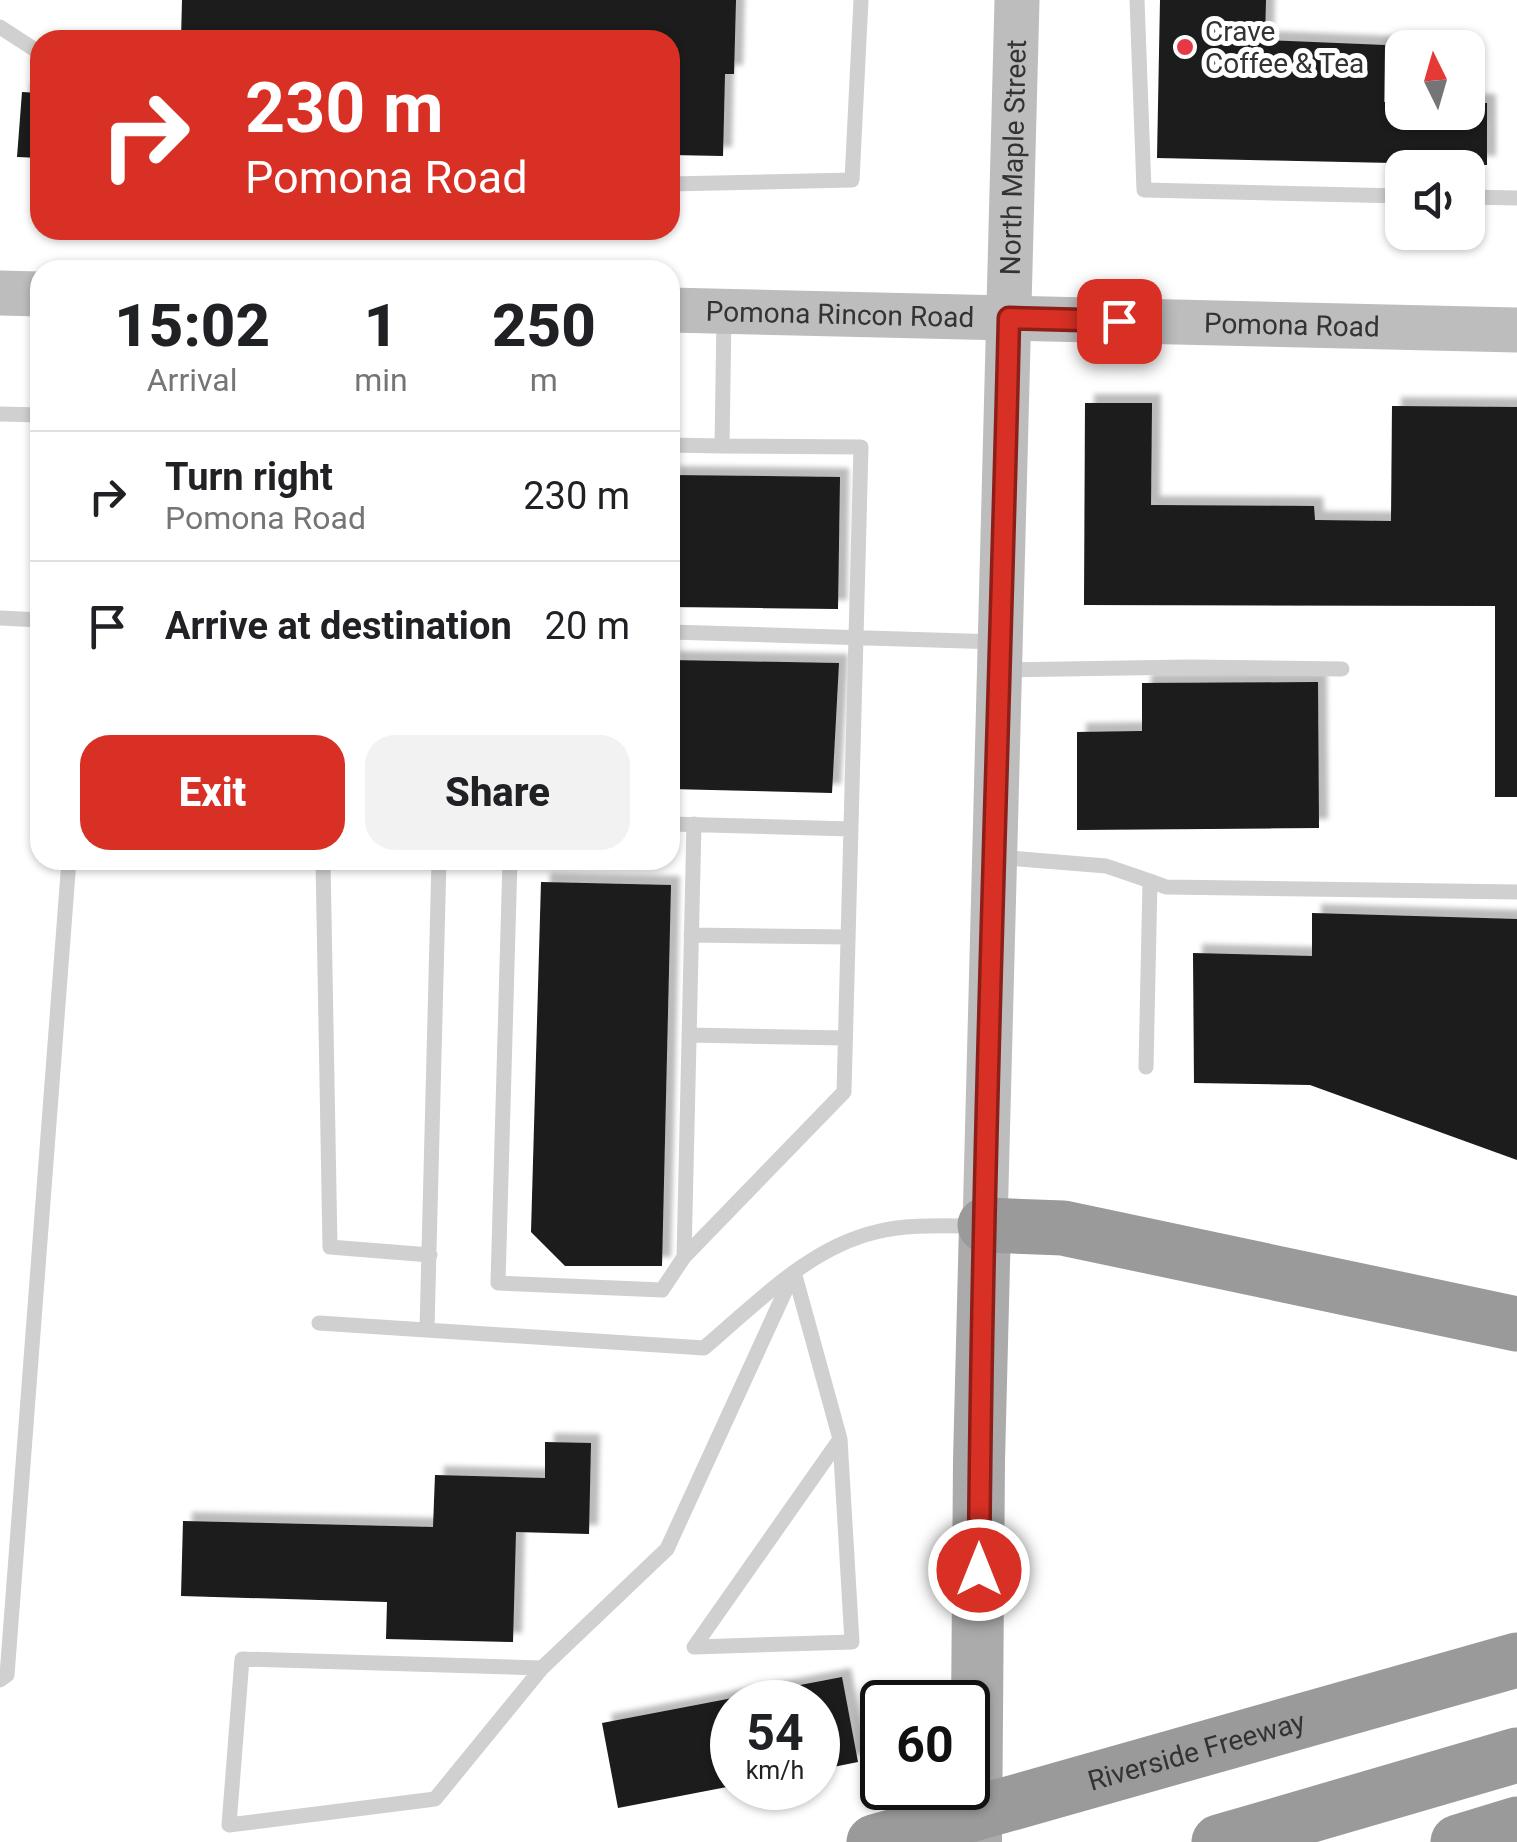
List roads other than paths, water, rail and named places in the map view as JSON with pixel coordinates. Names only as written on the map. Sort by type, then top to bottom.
[{"type":"highway","points":[[985,1225],[1063,1228],[1517,1324]]},
{"type":"highway","name":"Riverside Freeway","points":[[874,1842],[1517,1660]]},
{"type":"highway","points":[[1218,1842],[1517,1755]]},
{"type":"highway","points":[[1458,1842],[1517,1824]]},
{"type":"main road","name":"North Maple Street","points":[[985,1225],[1017,0]]},
{"type":"main road","points":[[0,293],[30,294]]},
{"type":"main road","name":"Pomona Rincon Road","points":[[680,310],[1009,318]]},
{"type":"main road","name":"Pomona Road","points":[[1009,318],[1517,330]]},
{"type":"main road","points":[[976,1842],[985,1225]]},
{"type":"lane","points":[[680,184],[852,180],[861,0]]},
{"type":"lane","points":[[1137,0],[1144,190],[1385,196]]},
{"type":"lane","points":[[0,27],[30,47]]},
{"type":"lane","points":[[1485,197],[1517,198]]},
{"type":"lane","points":[[722,446],[724,311]]},
{"type":"lane","points":[[0,414],[30,415]]},
{"type":"lane","points":[[510,870],[498,1283],[662,1290],[684,1256],[844,1092],[856,638],[860,447],[680,445]]},
{"type":"lane","points":[[0,618],[30,620]]},
{"type":"lane","points":[[680,632],[856,638],[1002,656],[1342,669]]},
{"type":"lane","points":[[680,824],[850,829]]},
{"type":"lane","points":[[684,1256],[694,824]]},
{"type":"lane","points":[[992,856],[1106,866],[1166,887],[1517,892]]},
{"type":"lane","points":[[0,1680],[6,1675],[67,870]]},
{"type":"lane","points":[[323,870],[330,1248],[430,1254]]},
{"type":"lane","points":[[428,1329],[439,870]]},
{"type":"lane","points":[[1146,1067],[1150,881]]},
{"type":"lane","points":[[690,935],[848,938]]},
{"type":"lane","points":[[689,1035],[845,1038]]},
{"type":"lane","points":[[319,1323],[704,1348],[794,1272],[847,1241],[876,1232],[985,1225]]},
{"type":"lane","points":[[794,1272],[840,1438],[852,1642],[694,1647],[840,1438]]},
{"type":"lane","points":[[542,1668],[242,1659],[229,1824],[435,1799],[542,1668],[667,1550],[794,1272]]},
{"type":"place","name":"Crave Coffee & Tea","points":[[1185,47]]}]
